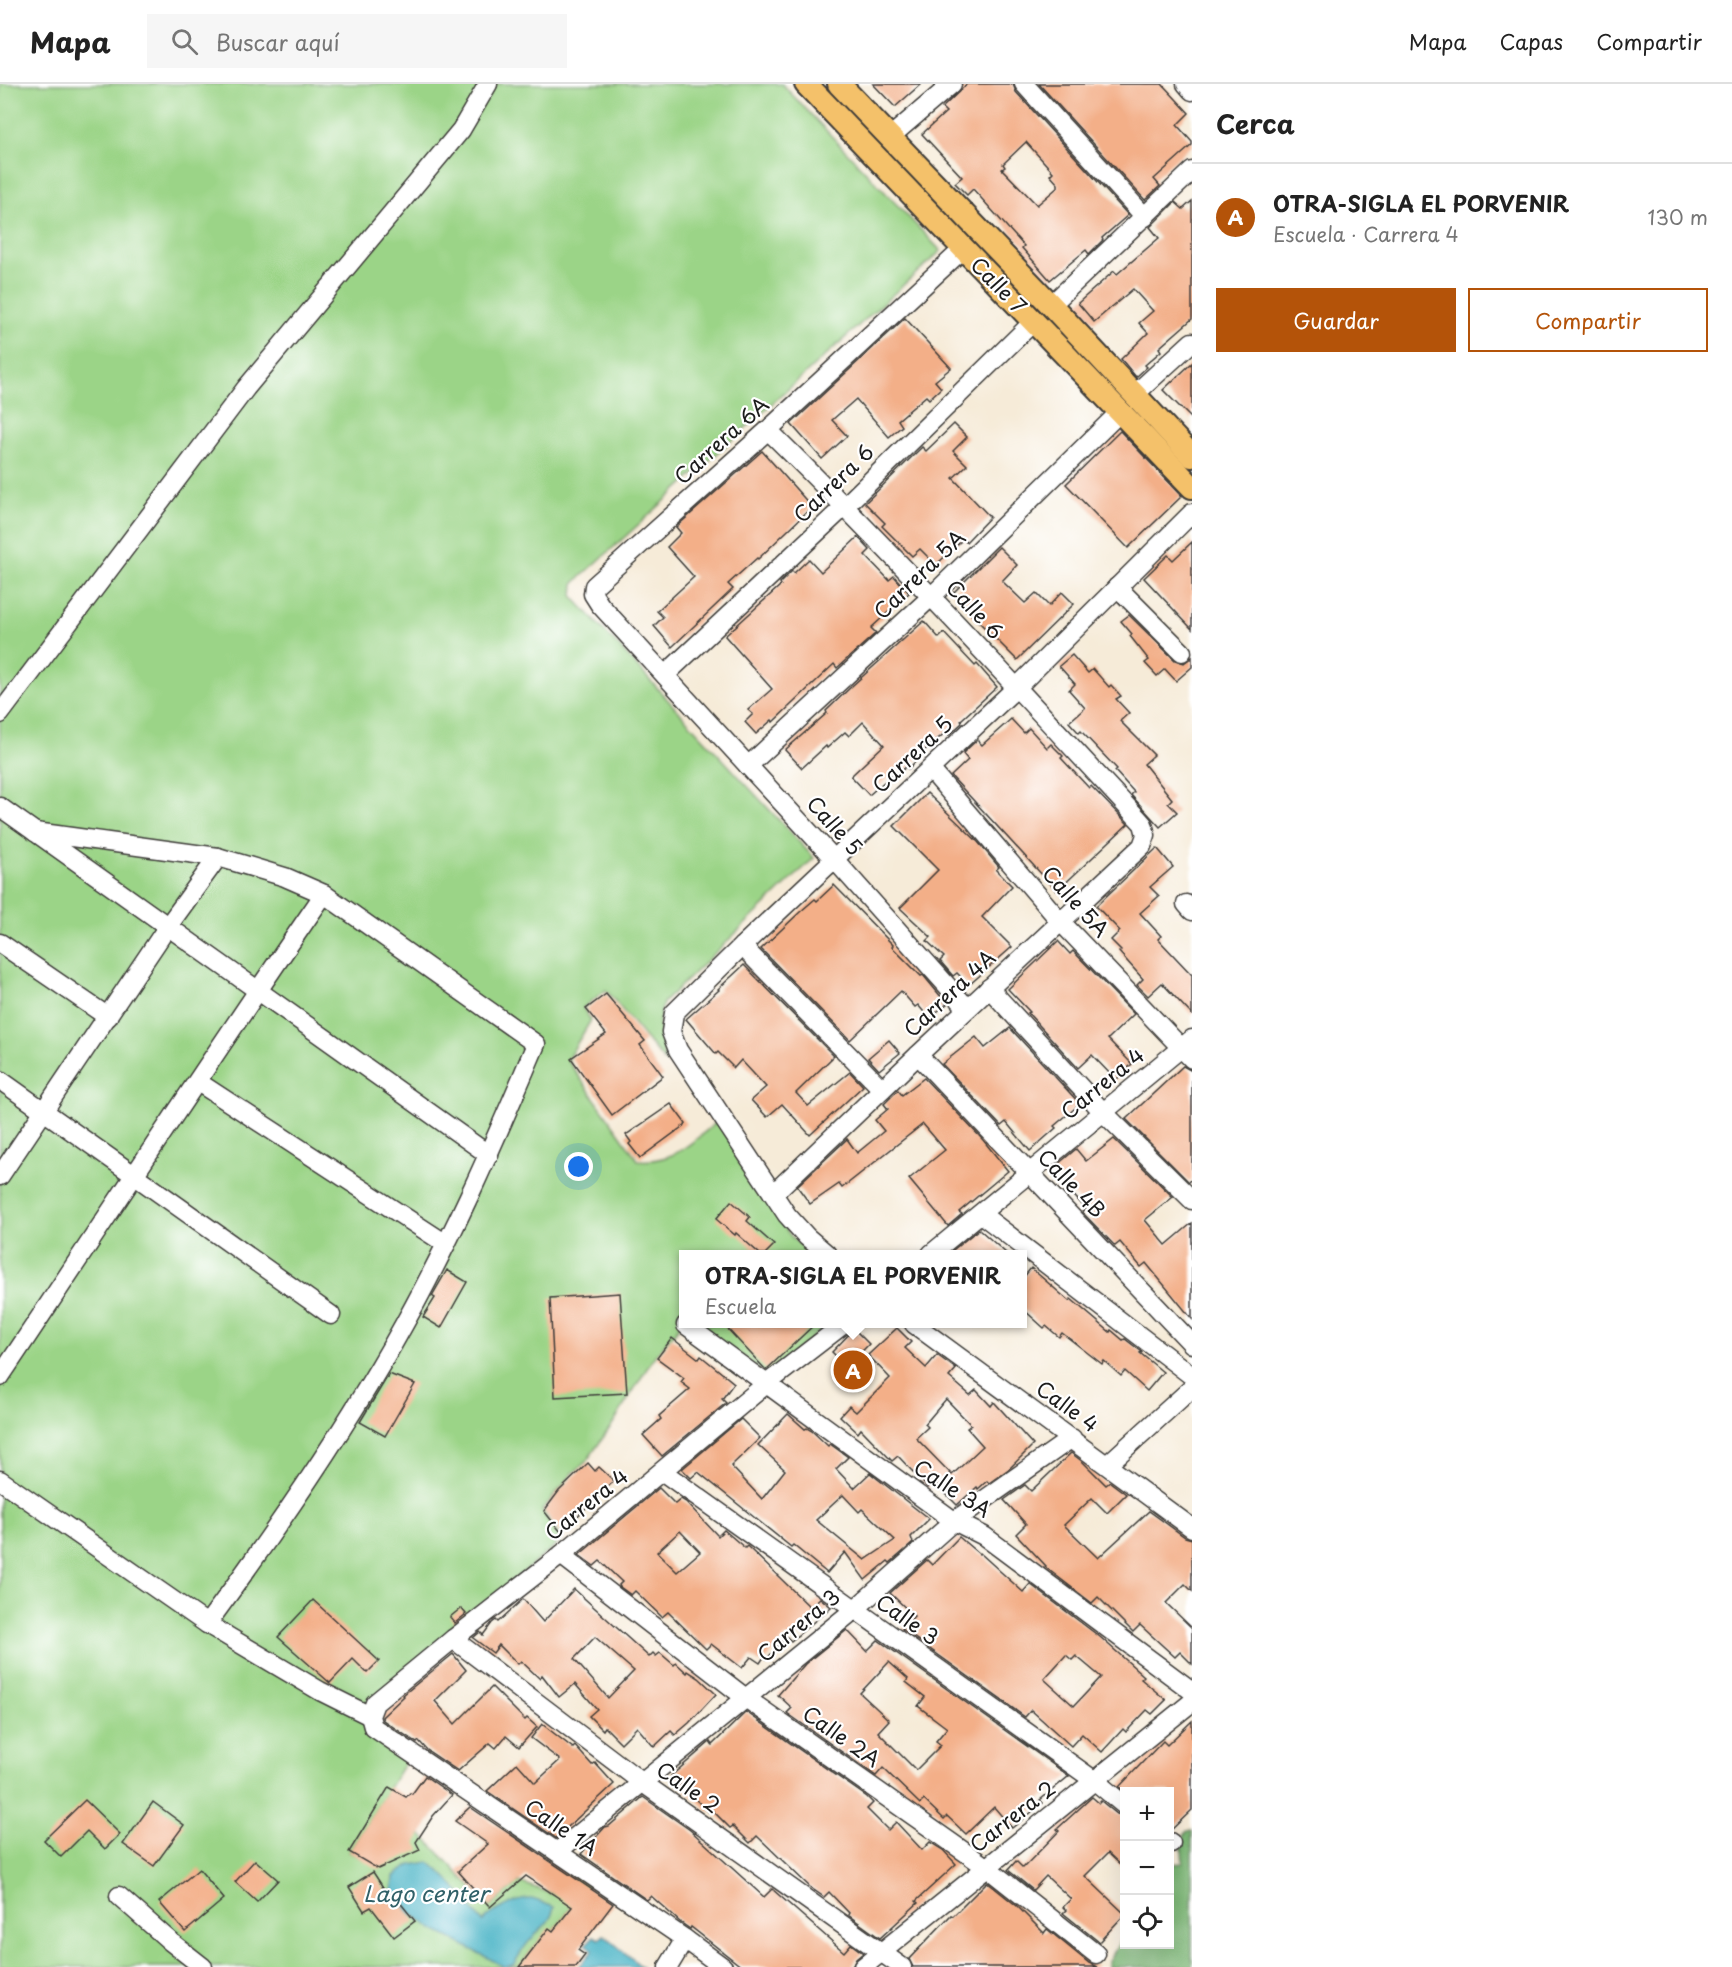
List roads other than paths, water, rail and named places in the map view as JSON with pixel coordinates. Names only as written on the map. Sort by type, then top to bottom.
[{"type":"main road","name":"Calle 7","points":[[806,84],[1192,487]]},
{"type":"main road","name":"Calle 7","points":[[839,84],[1192,456]]},
{"type":"street","points":[[0,714],[246,388],[461,130],[488,84]]},
{"type":"street","points":[[890,137],[952,84]]},
{"type":"street","points":[[1024,84],[1145,217]]},
{"type":"street","points":[[1186,84],[1192,91]]},
{"type":"street","points":[[1051,305],[1192,171]]},
{"type":"street","name":"Carrera 6A","points":[[665,675],[600,605],[593,594],[594,586],[768,430],[963,249]]},
{"type":"street","name":"Carrera 6","points":[[665,675],[845,506],[1033,322]]},
{"type":"street","points":[[1134,395],[1192,342]]},
{"type":"street","name":"Carrera 5A","points":[[748,766],[931,597],[1119,413]]},
{"type":"street","name":"Calle 6","points":[[768,430],[845,506],[1143,824]]},
{"type":"street","name":"Carrera 5","points":[[774,1192],[678,1050],[671,1032],[674,1013],[1017,687],[1192,513]]},
{"type":"street","points":[[1117,587],[1182,652]]},
{"type":"street","name":"Calle 5","points":[[665,675],[968,1008]]},
{"type":"street","name":"Calle 5A","points":[[931,770],[1060,921],[1189,1049]]},
{"type":"street","points":[[0,807],[489,1155]]},
{"type":"street","name":"Carrera 4A","points":[[774,1192],[1142,846],[1146,835],[1143,824]]},
{"type":"street","points":[[35,832],[218,856],[285,877],[324,894],[536,1044],[489,1155],[447,1244],[394,1343],[336,1440],[274,1533],[207,1624]]},
{"type":"street","points":[[0,1176],[168,926],[218,856]]},
{"type":"street","points":[[0,1377],[198,1083],[257,990],[324,894]]},
{"type":"street","points":[[0,943],[108,1017]]},
{"type":"street","points":[[742,946],[882,1089]]},
{"type":"street","points":[[989,988],[1103,1112],[1192,1200]]},
{"type":"street","name":"Carrera 4","points":[[936,1250],[1103,1112],[1189,1049]]},
{"type":"street","name":"Calle 4B","points":[[918,1055],[1192,1344]]},
{"type":"street","points":[[0,1080],[331,1315]]},
{"type":"street","points":[[198,1083],[447,1244]]},
{"type":"street","points":[[774,1192],[787,1215],[807,1238],[822,1250]]},
{"type":"street","points":[[981,1214],[1192,1376]]},
{"type":"street","name":"Calle 3A","points":[[689,1328],[954,1521],[984,1536],[1192,1691]]},
{"type":"street","name":"Carrera 4","points":[[372,1721],[375,1703],[561,1555],[765,1385],[838,1328]]},
{"type":"street","name":"Calle 4","points":[[921,1328],[1192,1528]]},
{"type":"street","points":[[1107,1465],[1192,1389]]},
{"type":"street","name":"Carrera 3","points":[[557,1852],[855,1610],[954,1521],[1072,1438]]},
{"type":"street","name":"Calle 3","points":[[663,1472],[1120,1801]]},
{"type":"street","name":"Calle 1A","points":[[0,1480],[207,1624],[372,1721],[557,1852],[686,1939],[696,1959],[723,1967]]},
{"type":"street","name":"Calle 2A","points":[[561,1555],[747,1699],[986,1868],[1096,1954]]},
{"type":"street","name":"Calle 2","points":[[453,1639],[642,1783],[902,1967]]},
{"type":"street","name":"Carrera 2","points":[[863,1967],[1192,1702]]},
{"type":"street","points":[[119,1896],[203,1967]]},
{"type":"street","points":[[668,1967],[686,1939]]},
{"type":"water","name":"Lago center","points":[[429,1862],[446,1877],[483,1922],[498,1910],[525,1899],[554,1907],[552,1913],[547,1923],[525,1946],[513,1965],[505,1967],[433,1929],[408,1911],[393,1891],[394,1876],[411,1865]]},
{"type":"water","points":[[604,1935],[642,1967],[579,1967],[593,1950],[586,1944],[594,1936],[599,1939]]},
{"type":"place","name":"OTRA-SIGLA EL PORVENIR","points":[[853,1370]]}]
